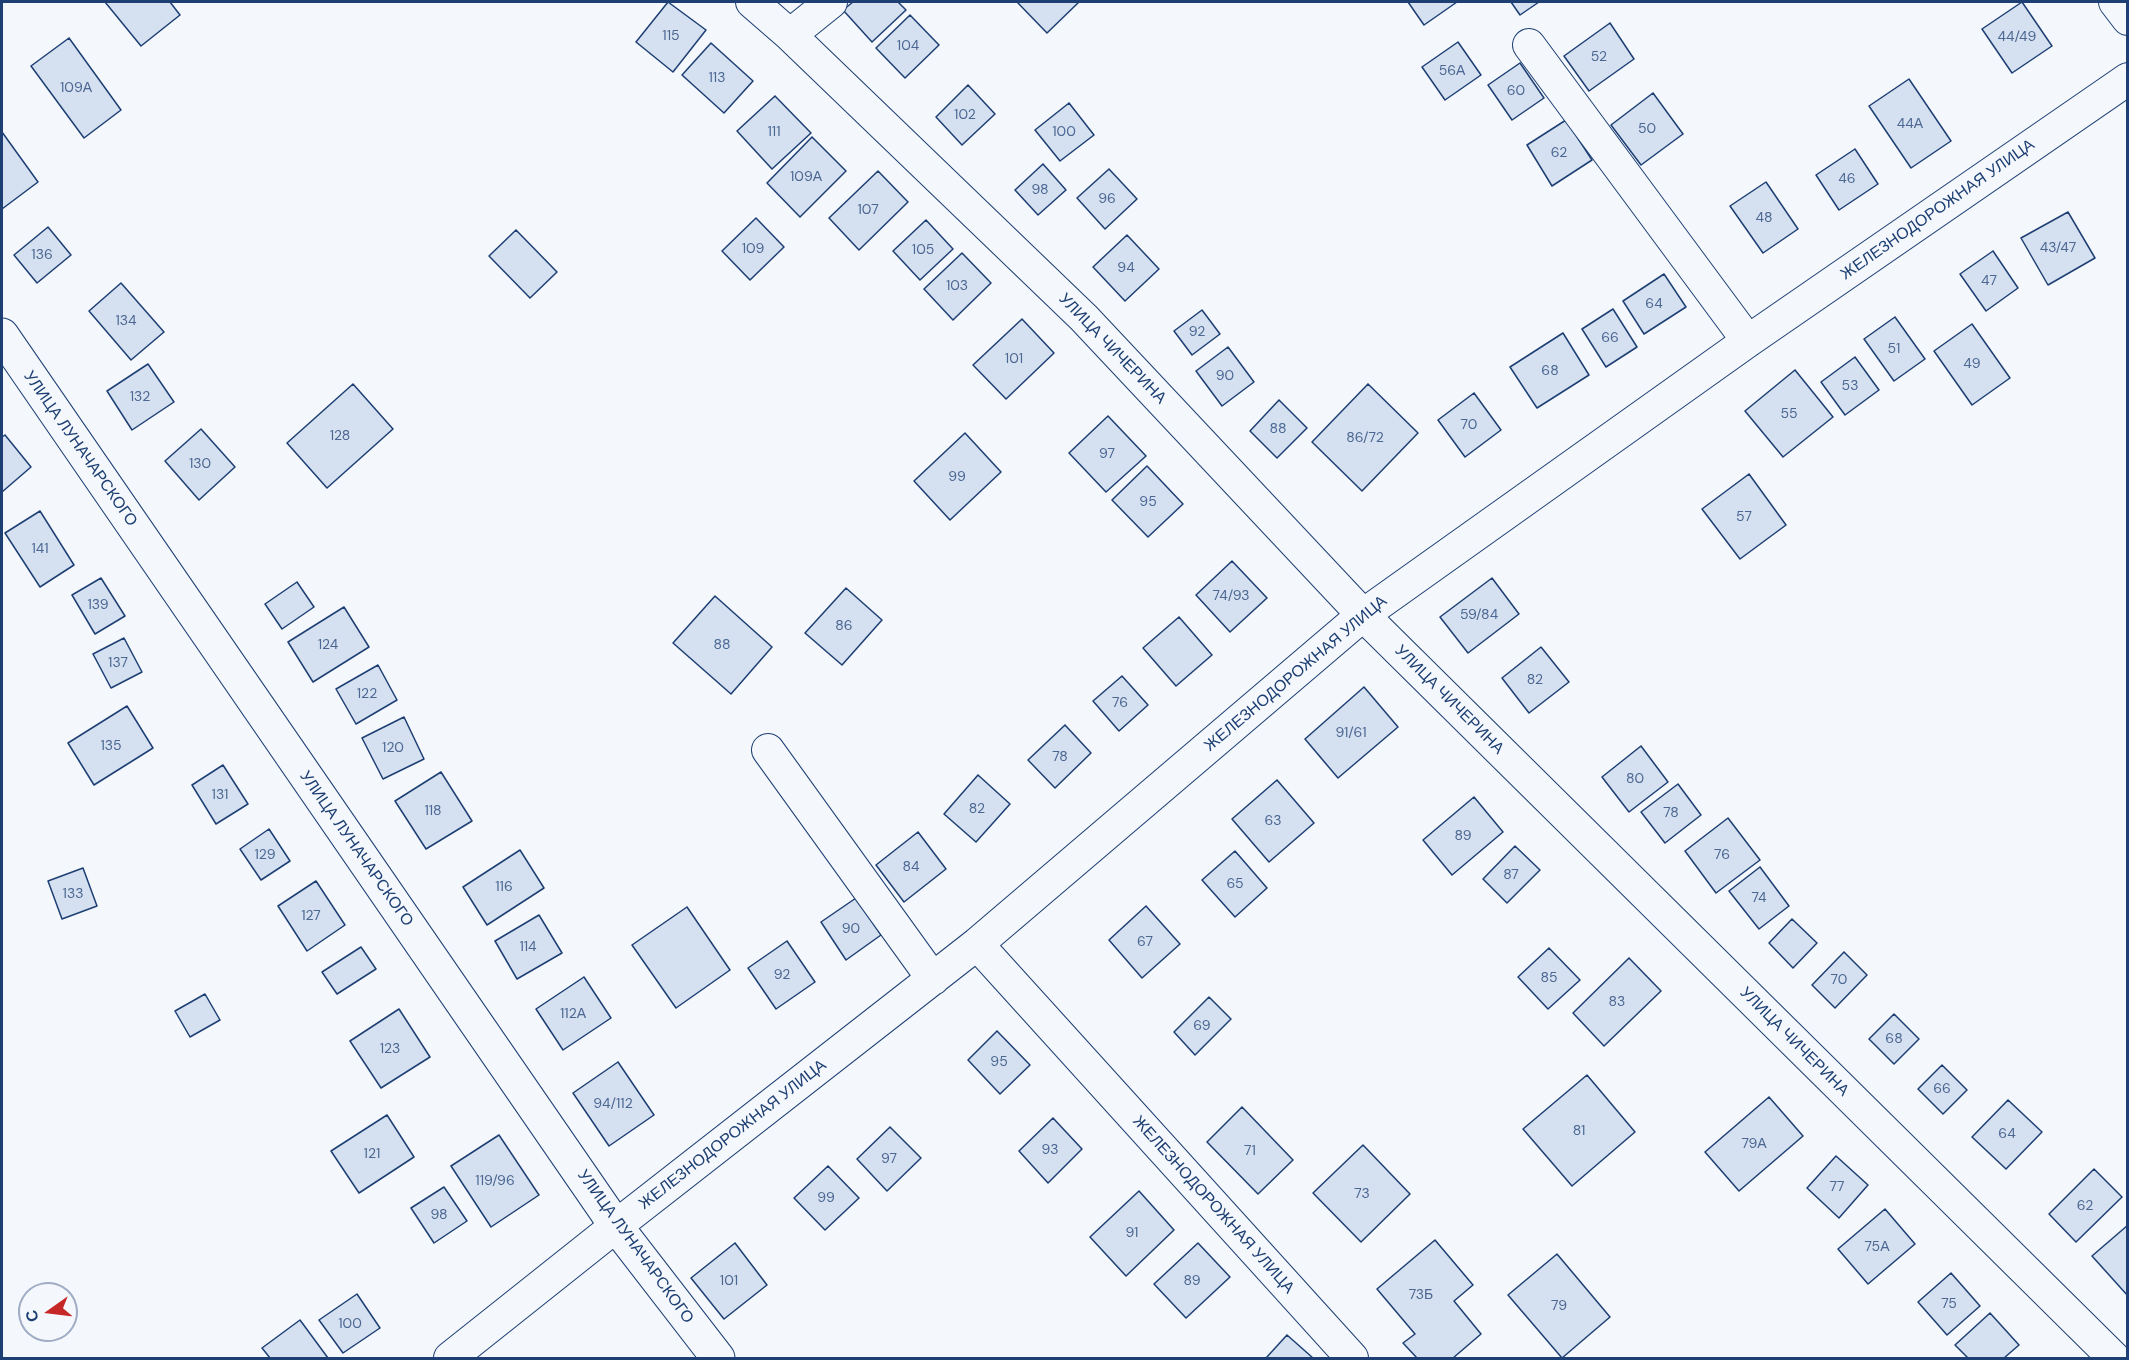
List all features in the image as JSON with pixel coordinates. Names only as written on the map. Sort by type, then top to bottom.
[{"type":"main road","name":"УЛИЦА ЛУНАЧАРСКОГО","points":[[2,335],[616,1226],[718,1359]]},
{"type":"street","name":"УЛИЦА ЧИЧЕРИНА","points":[[752,2],[790,35],[1084,318],[1363,615],[2114,1359]]},
{"type":"street","points":[[790,35],[831,2]]},
{"type":"street","points":[[2115,2],[2127,19]]},
{"type":"street","points":[[1529,45],[1748,341]]},
{"type":"street","name":"ЖЕЛЕЗНОДОРОЖНАЯ УЛИЦА","points":[[450,1359],[977,944],[1363,615],[1748,341],[2127,79]]},
{"type":"street","points":[[768,750],[933,979]]},
{"type":"street","name":"ЖЕЛЕЗНОДОРОЖНАЯ УЛИЦА","points":[[977,944],[1352,1359]]},
{"type":"building","points":[[105,2],[170,2],[180,15],[141,46]]},
{"type":"building","points":[[668,2],[706,30],[673,72],[636,42]]},
{"type":"building","points":[[853,2],[898,2],[906,10],[872,42],[843,10]]},
{"type":"building","points":[[1017,2],[1079,2],[1047,33]]},
{"type":"building","points":[[1408,2],[1457,2],[1424,25]]},
{"type":"building","points":[[1511,2],[1539,2],[1520,15]]},
{"type":"building","points":[[2022,2],[2052,46],[2012,73],[1982,29]]},
{"type":"building","points":[[910,15],[939,45],[905,78],[876,48]]},
{"type":"building","points":[[1610,23],[1634,59],[1589,91],[1564,56]]},
{"type":"building","points":[[69,38],[121,110],[84,138],[31,66]]},
{"type":"building","points":[[1458,42],[1481,75],[1445,100],[1422,67]]},
{"type":"building","points":[[711,43],[753,81],[724,113],[682,75]]},
{"type":"building","points":[[1520,63],[1544,98],[1512,120],[1488,85]]},
{"type":"building","points":[[1909,79],[1951,141],[1911,168],[1869,106]]},
{"type":"building","points":[[968,85],[995,114],[962,145],[936,117]]},
{"type":"building","points":[[1653,93],[1683,134],[1641,165],[1611,125]]},
{"type":"building","points":[[775,96],[811,133],[772,169],[737,131]]},
{"type":"building","points":[[1069,103],[1094,135],[1060,161],[1035,130]]},
{"type":"building","points":[[1566,120],[1592,160],[1552,186],[1527,145]]},
{"type":"building","points":[[2,132],[38,182],[2,209]]},
{"type":"building","points":[[812,137],[846,171],[800,217],[767,183]]},
{"type":"building","points":[[1855,149],[1878,184],[1839,210],[1816,175]]},
{"type":"building","points":[[1043,164],[1066,190],[1038,215],[1015,190]]},
{"type":"building","points":[[1109,169],[1137,199],[1105,229],[1077,198]]},
{"type":"building","points":[[878,171],[908,202],[859,250],[829,218]]},
{"type":"building","points":[[1766,182],[1798,229],[1763,253],[1730,206]]},
{"type":"building","points":[[2068,212],[2095,258],[2048,285],[2021,238]]},
{"type":"building","points":[[756,218],[784,247],[750,280],[722,251]]},
{"type":"building","points":[[926,220],[953,249],[920,280],[893,251]]},
{"type":"building","points":[[48,227],[71,255],[37,283],[14,255]]},
{"type":"building","points":[[516,230],[557,272],[530,298],[489,256]]},
{"type":"building","points":[[1127,235],[1159,269],[1125,301],[1093,267]]},
{"type":"building","points":[[1993,251],[2018,288],[1986,311],[1960,274]]},
{"type":"building","points":[[962,253],[991,283],[953,320],[924,289]]},
{"type":"building","points":[[1664,274],[1686,307],[1644,334],[1623,301]]},
{"type":"building","points":[[121,283],[164,332],[131,360],[89,311]]},
{"type":"building","points":[[1613,309],[1637,347],[1606,367],[1582,329]]},
{"type":"building","points":[[1202,310],[1220,334],[1192,355],[1174,331]]},
{"type":"building","points":[[1895,317],[1925,359],[1894,381],[1864,339]]},
{"type":"building","points":[[1022,319],[1054,353],[1006,399],[973,365]]},
{"type":"building","points":[[1972,324],[2010,378],[1972,405],[1934,351]]},
{"type":"building","points":[[1563,333],[1589,375],[1537,408],[1510,367]]},
{"type":"building","points":[[1228,347],[1254,382],[1222,406],[1196,371]]},
{"type":"building","points":[[1855,357],[1879,390],[1845,415],[1821,382]]},
{"type":"building","points":[[148,364],[174,402],[132,430],[107,391]]},
{"type":"building","points":[[1795,370],[1833,417],[1783,457],[1745,411]]},
{"type":"building","points":[[353,384],[393,429],[327,488],[287,443]]},
{"type":"building","points":[[1368,384],[1418,433],[1362,491],[1312,442]]},
{"type":"building","points":[[1474,393],[1501,430],[1465,457],[1438,420]]},
{"type":"building","points":[[1279,400],[1307,428],[1277,458],[1250,431]]},
{"type":"building","points":[[1108,416],[1146,456],[1106,492],[1069,453]]},
{"type":"building","points":[[201,429],[235,467],[199,500],[165,461]]},
{"type":"building","points":[[965,433],[1001,472],[950,520],[914,481]]},
{"type":"building","points":[[5,435],[31,467],[2,492],[2,437]]},
{"type":"building","points":[[1147,466],[1183,504],[1148,537],[1112,500]]},
{"type":"building","points":[[1749,474],[1786,525],[1740,559],[1702,509]]},
{"type":"building","points":[[40,511],[74,565],[40,587],[5,533]]},
{"type":"building","points":[[1232,561],[1267,598],[1230,632],[1196,595]]},
{"type":"building","points":[[101,578],[125,616],[95,634],[72,595]]},
{"type":"building","points":[[1492,578],[1519,614],[1468,653],[1440,617]]},
{"type":"building","points":[[297,582],[314,607],[282,629],[265,604]]},
{"type":"building","points":[[846,588],[882,620],[842,665],[805,633]]},
{"type":"building","points":[[715,596],[772,647],[731,694],[673,643]]},
{"type":"building","points":[[344,607],[369,647],[313,682],[288,642]]},
{"type":"building","points":[[1179,617],[1212,655],[1176,686],[1143,648]]},
{"type":"building","points":[[124,638],[142,672],[111,688],[93,654]]},
{"type":"building","points":[[1541,647],[1569,682],[1529,713],[1502,678]]},
{"type":"building","points":[[378,665],[397,700],[356,724],[336,689]]},
{"type":"building","points":[[1122,676],[1148,705],[1119,731],[1093,701]]},
{"type":"building","points":[[1364,687],[1398,727],[1338,778],[1305,739]]},
{"type":"building","points":[[127,706],[153,748],[94,785],[68,743]]},
{"type":"building","points":[[404,717],[424,759],[383,779],[362,738]]},
{"type":"building","points":[[1065,725],[1091,753],[1055,788],[1028,760]]},
{"type":"building","points":[[1641,746],[1668,782],[1629,812],[1602,777]]},
{"type":"building","points":[[223,765],[248,804],[216,824],[192,785]]},
{"type":"building","points":[[441,772],[472,821],[426,849],[395,801]]},
{"type":"building","points":[[978,775],[1010,804],[976,842],[944,814]]},
{"type":"building","points":[[1277,780],[1314,823],[1269,862],[1232,819]]},
{"type":"building","points":[[1678,784],[1701,815],[1665,843],[1641,812]]},
{"type":"building","points":[[1474,797],[1503,832],[1452,875],[1423,840]]},
{"type":"building","points":[[1728,818],[1760,860],[1716,893],[1685,851]]},
{"type":"building","points":[[269,829],[290,861],[261,880],[240,849]]},
{"type":"building","points":[[918,832],[946,869],[904,902],[876,865]]},
{"type":"building","points":[[1515,846],[1540,870],[1507,903],[1483,879]]},
{"type":"building","points":[[520,850],[544,888],[487,925],[463,887]]},
{"type":"building","points":[[1235,851],[1267,888],[1235,917],[1202,880]]},
{"type":"building","points":[[1760,867],[1789,906],[1759,929],[1729,891]]},
{"type":"building","points":[[83,868],[97,906],[62,919],[48,881]]},
{"type":"building","points":[[316,881],[345,925],[307,951],[278,906]]},
{"type":"building","points":[[856,898],[881,935],[846,960],[821,922]]},
{"type":"building","points":[[1146,906],[1180,944],[1142,978],[1109,940]]},
{"type":"building","points":[[687,907],[730,970],[676,1008],[632,945]]},
{"type":"building","points":[[539,915],[562,953],[517,979],[495,941]]},
{"type":"building","points":[[1792,919],[1817,943],[1793,968],[1769,943]]},
{"type":"building","points":[[787,941],[815,982],[776,1009],[748,968]]},
{"type":"building","points":[[361,947],[376,969],[337,994],[322,972]]},
{"type":"building","points":[[1549,948],[1580,980],[1548,1009],[1518,977]]},
{"type":"building","points":[[1844,952],[1867,975],[1835,1008],[1812,985]]},
{"type":"building","points":[[1629,958],[1661,991],[1604,1046],[1573,1013]]},
{"type":"building","points":[[584,977],[611,1018],[563,1050],[536,1009]]},
{"type":"building","points":[[205,994],[220,1020],[190,1037],[175,1011]]},
{"type":"building","points":[[1209,997],[1231,1019],[1195,1055],[1174,1032]]},
{"type":"building","points":[[399,1009],[430,1057],[381,1088],[350,1041]]},
{"type":"building","points":[[1894,1014],[1919,1039],[1894,1064],[1869,1039]]},
{"type":"building","points":[[997,1031],[1030,1065],[1000,1094],[968,1060]]},
{"type":"building","points":[[618,1062],[654,1115],[609,1146],[573,1093]]},
{"type":"building","points":[[1942,1065],[1967,1090],[1943,1114],[1918,1089]]},
{"type":"building","points":[[1587,1075],[1635,1132],[1572,1186],[1523,1129]]},
{"type":"building","points":[[1769,1097],[1803,1136],[1739,1191],[1705,1152]]},
{"type":"building","points":[[2008,1100],[2042,1132],[2006,1169],[1972,1137]]},
{"type":"building","points":[[1242,1107],[1293,1160],[1258,1194],[1207,1142]]},
{"type":"building","points":[[387,1115],[414,1157],[359,1193],[331,1151]]},
{"type":"building","points":[[1053,1118],[1082,1149],[1048,1183],[1019,1151]]},
{"type":"building","points":[[890,1127],[921,1158],[887,1191],[857,1159]]},
{"type":"building","points":[[499,1135],[539,1195],[491,1227],[451,1166]]},
{"type":"building","points":[[1363,1145],[1410,1194],[1361,1242],[1313,1193]]},
{"type":"building","points":[[1836,1156],[1868,1185],[1839,1218],[1807,1188]]},
{"type":"building","points":[[828,1166],[859,1198],[825,1230],[794,1198]]},
{"type":"building","points":[[2094,1169],[2122,1197],[2076,1242],[2049,1214]]},
{"type":"building","points":[[444,1187],[467,1221],[434,1243],[411,1208]]},
{"type":"building","points":[[1139,1191],[1174,1230],[1126,1276],[1090,1237]]},
{"type":"building","points":[[1885,1209],[1915,1244],[1868,1284],[1838,1249]]},
{"type":"building","points":[[2128,1225],[2128,1296],[2092,1256]]},
{"type":"building","points":[[1435,1240],[1473,1285],[1454,1301],[1481,1334],[1453,1358],[1417,1358],[1403,1343],[1415,1334],[1377,1289]]},
{"type":"building","points":[[735,1243],[767,1285],[724,1319],[691,1278]]},
{"type":"building","points":[[1198,1243],[1230,1277],[1186,1318],[1154,1284]]},
{"type":"building","points":[[1557,1254],[1610,1317],[1562,1358],[1508,1295]]},
{"type":"building","points":[[1951,1273],[1980,1306],[1947,1335],[1918,1302]]},
{"type":"building","points":[[357,1294],[380,1328],[343,1353],[319,1320]]},
{"type":"building","points":[[1990,1313],[2019,1345],[2004,1358],[1968,1358],[1955,1345]]},
{"type":"building","points":[[300,1320],[328,1358],[270,1358],[262,1348]]},
{"type":"building","points":[[1287,1335],[1313,1358],[1266,1358]]}]
